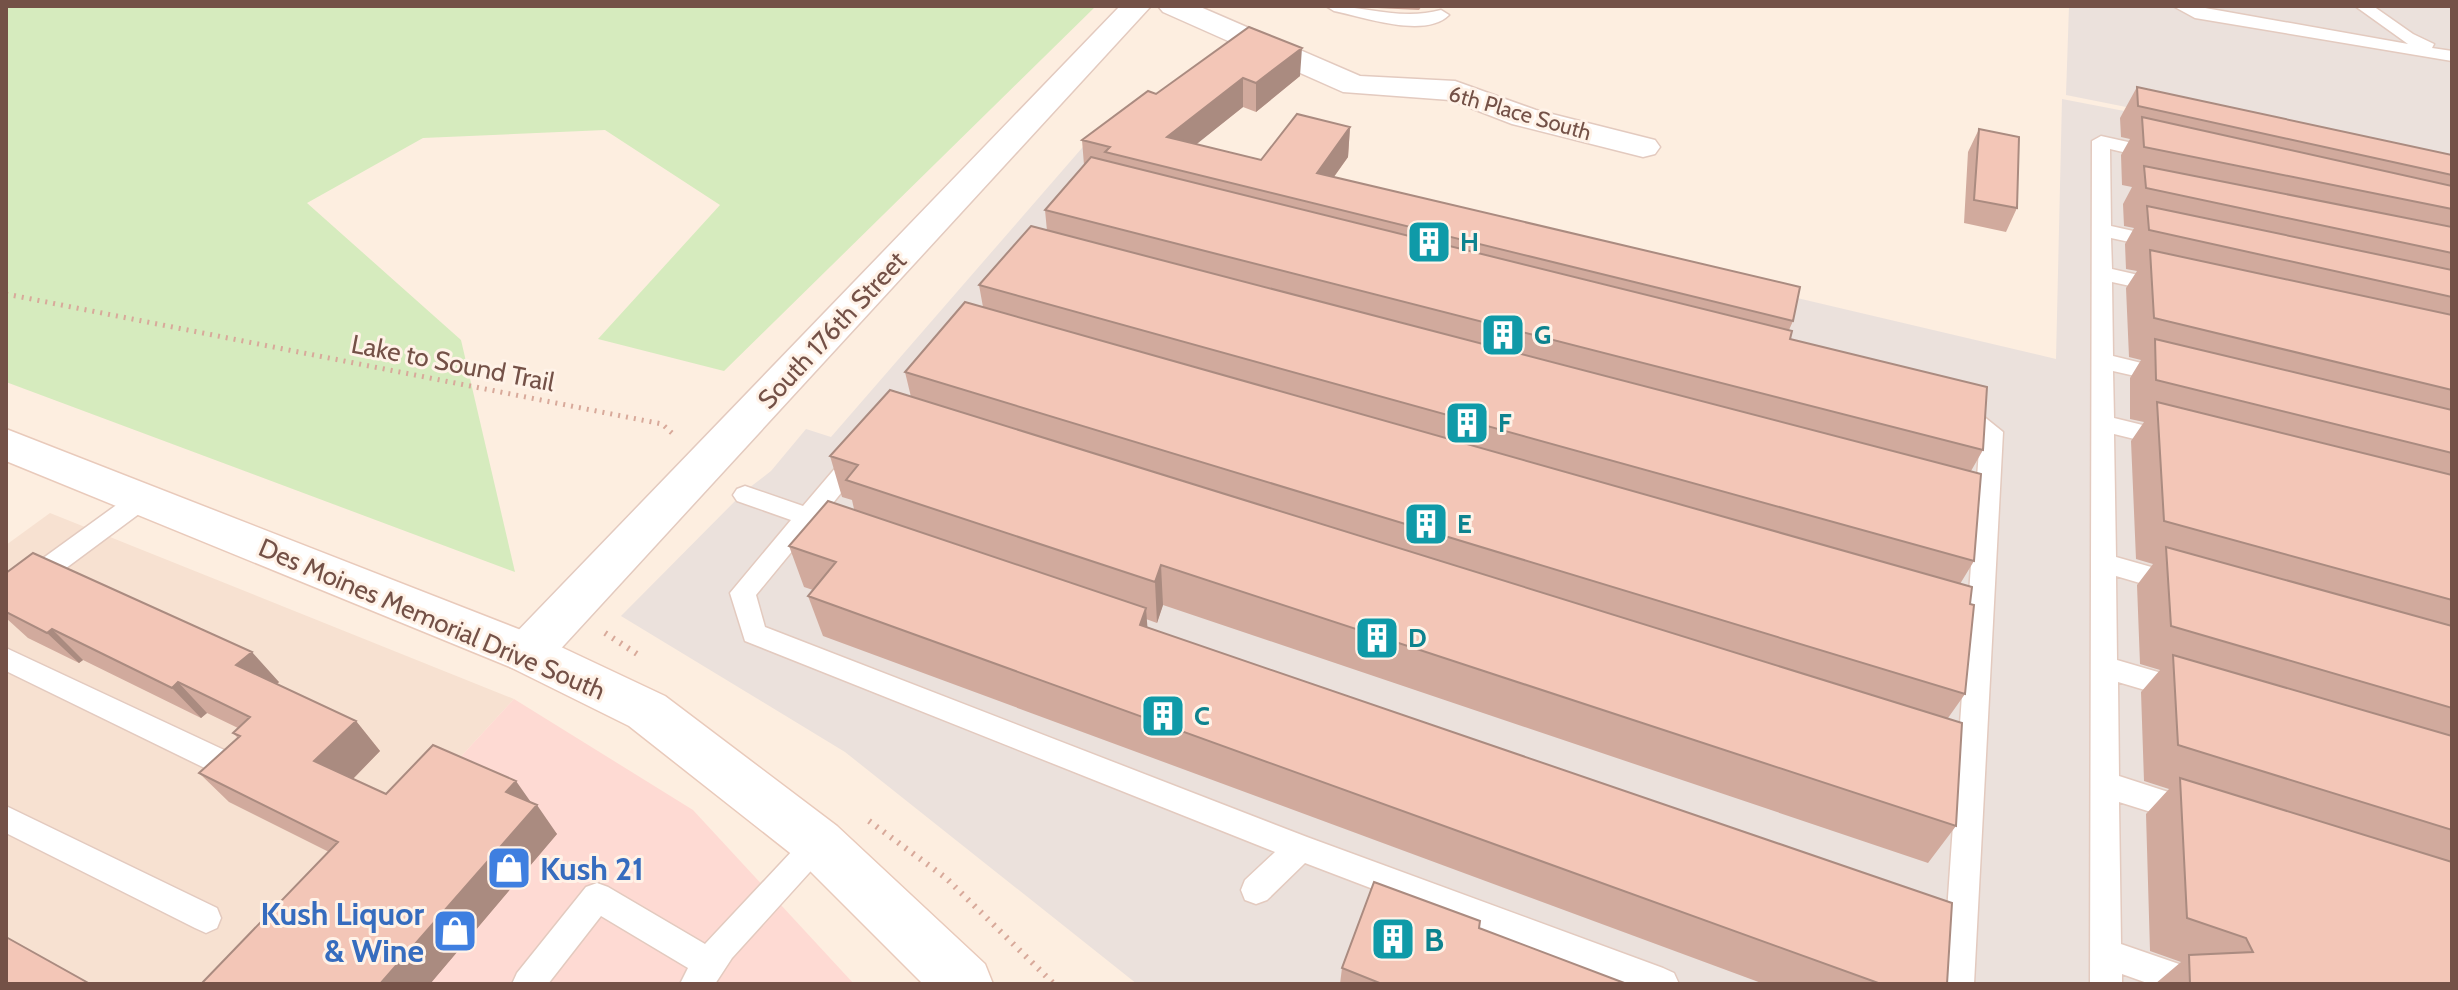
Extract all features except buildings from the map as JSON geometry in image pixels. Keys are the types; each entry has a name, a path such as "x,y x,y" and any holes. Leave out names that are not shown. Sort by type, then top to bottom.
{"street":[{"name":"South 176th Street","path":"527,653 1136,6"},
{"name":"6th Place South","path":"1173,6 1354,85 1455,91 1524,117 1643,147"},
{"name":"Des Moines Memorial Drive South","path":"6,444 527,653 647,711 818,843 964,984"}],"lane":[{"path":"1334,6 1419,22 1434,22 1441,15"},
{"path":"2181,6 2195,13 2452,54"},
{"path":"2363,6 2407,38 2452,54"},
{"path":"2178,158 2101,141 2109,192 2102,230 2106,969 2194,984"},
{"path":"2102,230 2178,246"},
{"path":"2102,273 2178,290"},
{"path":"2102,361 2193,383"},
{"path":"1942,403 1957,407 1992,432 1979,508 1980,624 1958,984"},
{"path":"2103,423 2194,446"},
{"path":"873,439 743,593 754,634 1300,848 1663,984"},
{"path":"745,495 852,532"},
{"path":"6,599 142,499"},
{"path":"2103,563 2194,589"},
{"path":"1950,616 1980,624"},
{"path":"6,659 227,765"},
{"path":"2104,667 2210,698"},
{"path":"1941,748 1972,758"},
{"path":"2104,784 2210,818"},
{"path":"6,819 206,918"},
{"path":"528,984 597,897 703,974 721,947 818,843"},
{"path":"1256,890 1300,848"},
{"path":"1932,903 1962,913"}],"path":[{"name":"Lake to Sound Trail","path":"6,294 662,424 672,433 668,448"}],"shaded area":[{"path":"2069,6 2452,6 2452,172 2066,95"},
{"path":"2062,99 2452,174 2452,984 1137,984 845,752 621,616 745,491 771,471 806,429 831,437 1095,133 2056,359"},
{"path":"50,513 514,699 251,984 6,984 6,545"},
{"path":"514,699 693,810 854,984 251,984"}],"green space":[{"path":"6,6 1096,6 724,371 598,339 720,205 605,130 423,138 307,203 461,340 515,572 6,382"}],"place":[{"name":"H","path":"1429,242"},
{"name":"G","path":"1503,335"},
{"name":"F","path":"1467,423"},
{"name":"E","path":"1426,524"},
{"name":"D","path":"1377,638"},
{"name":"C","path":"1163,716"},
{"name":"Kush 21","path":"509,868"},
{"name":"Kush Liquor & Wine","path":"455,931"},
{"name":"B","path":"1393,939"}]}
